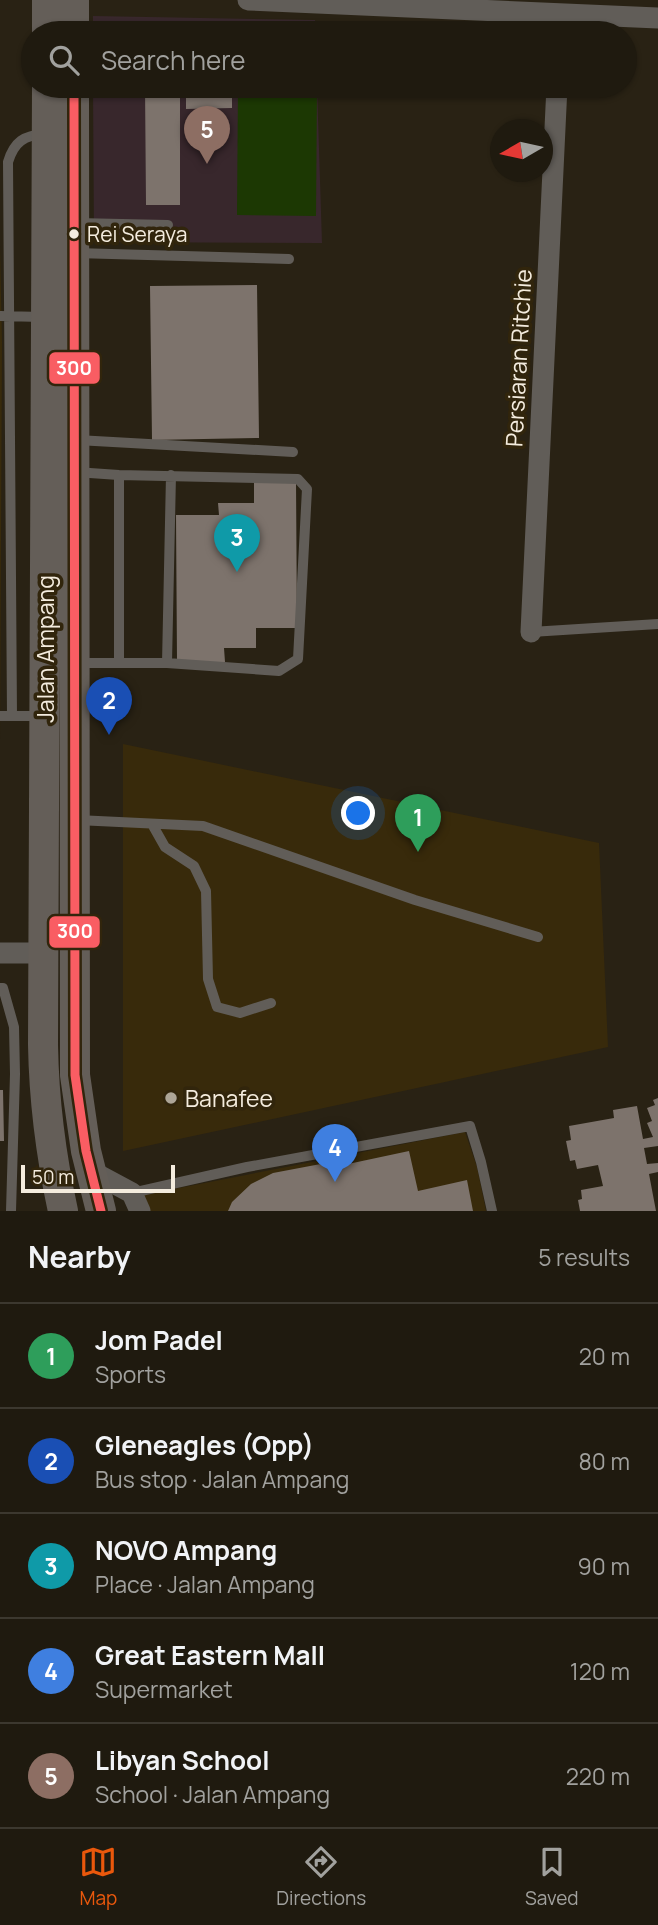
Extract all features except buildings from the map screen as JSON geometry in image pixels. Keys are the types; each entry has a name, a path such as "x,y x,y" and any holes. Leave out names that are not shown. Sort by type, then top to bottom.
{"main road":[{"path":"47,0 47,21"},
{"path":"74,0 74,21"},
{"name":"Jalan Ampang","path":"47,98 44,1097 52,1158 63,1211"},
{"name":"Jalan Ampang","path":"74,98 75,1075 86,1152 102,1211"}],"street":[{"path":"248,0 521,21"},
{"path":"609,21 658,18"},
{"name":"Persiaran Ritchie","path":"531,632 556,98"},
{"path":"0,953 43,953"},
{"path":"91,1171 136,1202"}],"lane":[{"path":"12,716 4,162 12,147 21,140 29,135 47,134"},
{"path":"74,223 168,225"},
{"path":"74,253 289,259"},
{"path":"5,316 46,317"},
{"path":"74,440 293,452"},
{"path":"74,471 119,475 299,479 307,489 298,659 279,671 167,663 74,663"},
{"path":"119,475 119,663"},
{"path":"167,663 171,475"},
{"path":"531,632 658,624"},
{"path":"0,716 44,716"},
{"path":"74,820 203,826 415,900 538,937"},
{"path":"152,824 164,848 194,866 206,891 208,979 217,1007 240,1013 271,1003"},
{"path":"0,988 3,988 13,1027 15,1074 11,1211"},
{"path":"136,1202 247,1167 470,1126 492,1211"}],"shaded area":[{"path":"93,16 315,20 315,21 93,21"},
{"path":"93,98 317,98 322,243 94,242"},
{"path":"0,246 2,342 0,741"},
{"path":"123,744 599,843 608,1047 123,1151"},
{"path":"465,1132 477,1167 486,1211 150,1211 143,1195"}],"green space":[{"path":"238,98 317,98 316,216 237,215"}],"transit line":[{"name":"300","path":"74,98 75,1075 86,1151 101,1211"}],"place":[{"name":"Libyan School","path":"207,164"},
{"name":"Rei Seraya","path":"74,234"},
{"name":"NOVO Ampang","path":"237,572"},
{"name":"Gleneagles (Opp)","path":"109,735"},
{"name":"Jom Padel","path":"418,852"},
{"name":"Banafee","path":"171,1098"},
{"name":"Great Eastern Mall","path":"335,1182"}]}
